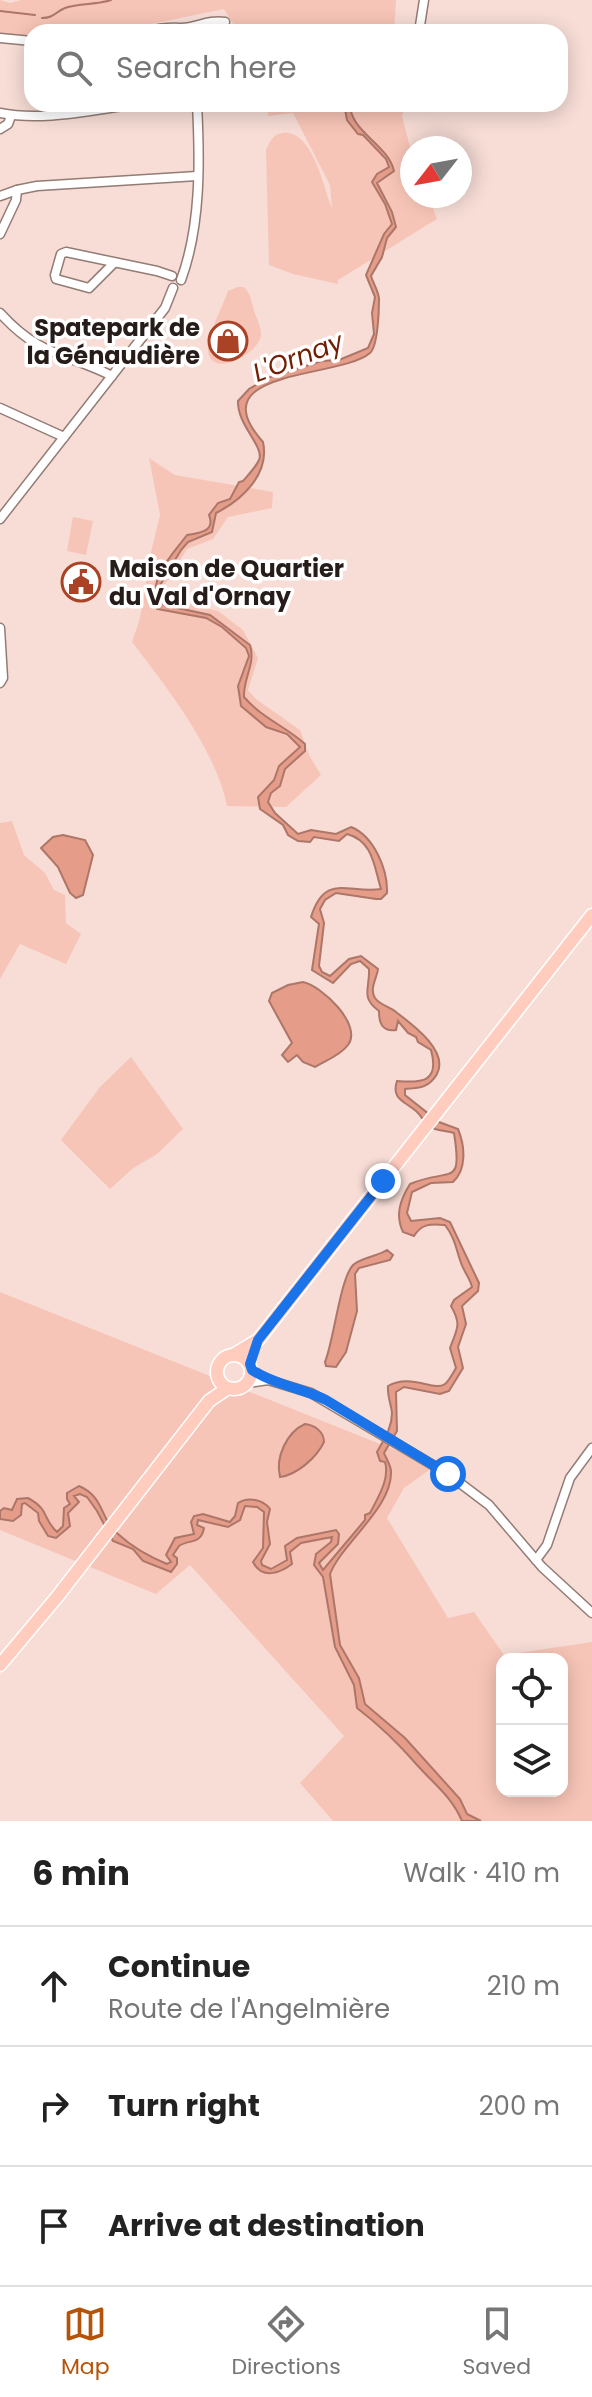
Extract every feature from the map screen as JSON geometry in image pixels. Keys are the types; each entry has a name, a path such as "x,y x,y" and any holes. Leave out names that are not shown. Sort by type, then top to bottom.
{"main road":[{"path":"0,1665 209,1401 221,1361 258,1340 592,915"},
{"path":"218,1378 228,1388 238,1389 250,1372 258,1340"},
{"path":"235,1354 243,1357 250,1372"},
{"path":"209,1401 228,1388"}],"street":[{"path":"420,24 424,0"},
{"path":"199,24 210,20 225,22"},
{"path":"0,38 24,40"},
{"path":"0,113 11,116 69,112"},
{"path":"0,519 165,308 174,281 188,258 193,231 197,112"},
{"path":"0,129 8,124 11,116"},
{"path":"0,196 37,186 197,176"},
{"path":"0,234 16,200 17,190"},
{"path":"113,264 89,288 56,279 55,275 61,254 66,252 157,271 174,281"},
{"path":"0,313 24,338 49,352 112,376"},
{"path":"0,408 64,437"},
{"path":"0,628 3,678 0,683"},
{"path":"250,1372 311,1393 448,1474 489,1505 536,1560 592,1613"},
{"path":"536,1560 547,1545 570,1478 592,1448"}],"shaded area":[{"path":"0,0 10,3 21,0 396,0 394,24 233,24 224,9 151,24 24,24 24,35 0,33"},
{"path":"268,112 403,112 407,136 400,136 400,208 433,208 437,219 338,280 338,284 269,265 266,150 274,136 293,134 302,140 316,162 332,208 330,185 293,113 268,116"},
{"path":"346,112 352,112 362,130 385,153 394,171 377,183 396,227 387,238 382,257 371,276 379,299 378,328 373,349 354,361 260,388 248,401 247,418 263,442 264,454 258,475 244,493 216,513 212,532 188,542 181,550 159,587 160,600 164,605 210,615 250,645 251,658 244,697 258,711 305,744 305,751 285,769 280,786 271,793 268,802 275,813 298,834 311,830 336,834 351,827 373,846 385,874 387,893 376,899 336,893 325,900 320,909 324,923 319,966 322,972 330,976 349,959 361,956 378,969 373,987 375,998 420,1031 438,1056 439,1065 434,1079 423,1086 405,1089 405,1095 439,1122 458,1129 460,1136 463,1157 458,1177 453,1182 431,1183 412,1192 407,1213 411,1221 440,1218 450,1222 479,1283 478,1291 462,1306 466,1324 458,1347 463,1368 449,1391 440,1394 404,1387 396,1392 397,1431 384,1453 391,1469 384,1498 330,1574 340,1645 359,1678 365,1704 405,1738 460,1799 467,1814 481,1821 462,1821 442,1791 357,1708 354,1685 335,1647 323,1577 314,1565 316,1554 331,1542 332,1537 301,1543 290,1552 292,1564 277,1572 266,1573 253,1562 263,1548 264,1512 257,1507 245,1506 240,1520 228,1527 198,1520 197,1525 204,1528 200,1537 179,1546 173,1555 177,1558 177,1564 171,1572 143,1561 133,1549 113,1541 97,1511 87,1497 80,1494 74,1496 79,1502 68,1513 70,1526 56,1538 48,1536 38,1513 25,1503 22,1504 21,1515 13,1521 0,1519 0,1511 4,1508 12,1510 17,1499 28,1498 40,1506 57,1532 63,1526 64,1508 70,1504 67,1493 79,1486 98,1502 118,1534 141,1551 167,1564 171,1562 166,1555 175,1538 194,1534 191,1522 194,1516 203,1514 230,1522 238,1503 256,1500 270,1509 267,1522 270,1544 262,1565 271,1569 287,1560 285,1546 297,1538 336,1530 339,1534 338,1544 319,1563 323,1570 365,1520 382,1488 386,1468 377,1452 392,1418 388,1386 405,1381 440,1386 446,1383 456,1368 450,1348 457,1323 451,1306 454,1300 472,1287 471,1284 445,1225 427,1225 414,1236 403,1232 399,1220 401,1202 410,1184 450,1173 457,1162 454,1133 428,1125 396,1092 397,1081 421,1081 431,1075 431,1050 418,1042 398,1021 396,1030 387,1030 382,1026 379,1011 368,997 369,969 360,961 351,964 333,983 312,970 319,924 311,917 317,903 323,894 339,888 381,889 371,856 362,842 347,834 339,841 314,837 310,842 298,841 288,835 283,825 260,809 258,797 274,780 279,766 300,747 287,734 266,727 241,706 238,686 249,656 246,648 206,618 157,609 155,598 158,578 173,553 187,535 208,528 211,521 209,515 218,503 230,499 239,482 259,460 258,449 242,419 238,401 249,389 270,377 322,361 339,360 368,348 374,334 372,313 375,297 366,275 384,234 392,224 372,182 377,174 389,167 386,159 347,120"},
{"path":"244,287 249,295 261,334 259,341 245,355 226,363 217,363 211,359 208,350 210,337 228,291"},
{"path":"149,458 175,475 273,492 272,508 228,517 213,539 187,549 162,589 168,599 218,611 243,630 258,658 248,690 300,730 309,755 321,775 286,807 227,806 201,741 174,698 132,642 140,618 160,515"},
{"path":"73,517 93,521 86,555 67,551"},
{"path":"12,821 24,855 45,873 54,890 65,895 66,923 81,934 66,964 20,944 0,979 0,823"},
{"path":"63,835 85,840 93,855 83,895 76,898 70,893 58,867 41,848 53,837"},
{"path":"303,982 330,998 350,1027 351,1037 345,1049 315,1067 303,1062 297,1055 288,1062 282,1055 292,1043 269,1001 272,993"},
{"path":"131,1057 183,1129 157,1154 132,1169 110,1189 61,1140 100,1087"},
{"path":"387,1250 393,1255 390,1260 359,1268 355,1274 357,1311 346,1352 336,1367 326,1366 348,1272 356,1263"},
{"path":"0,1292 435,1466 404,1488 387,1518 448,1618 474,1612 503,1653 496,1653 496,1797 568,1797 568,1653 518,1653 592,1642 592,1821 333,1821 300,1783 344,1736 190,1565 156,1594 0,1530"},
{"path":"305,1424 318,1430 324,1442 306,1464 280,1477 279,1461 284,1446 293,1433"}],"waterway":[{"path":"42,18 71,6 111,0"},
{"path":"0,11 35,15"}],"place":[{"name":"Spatepark de la Génaudière","path":"228,341"},
{"name":"Maison de Quartier du Val d'Ornay","path":"81,582"}],"route":[{"path":"383,1181 258,1340 250,1364 252,1370 268,1380 326,1400 448,1474"}],"water label":[{"name":"L'Ornay","path":"298,357"}]}
